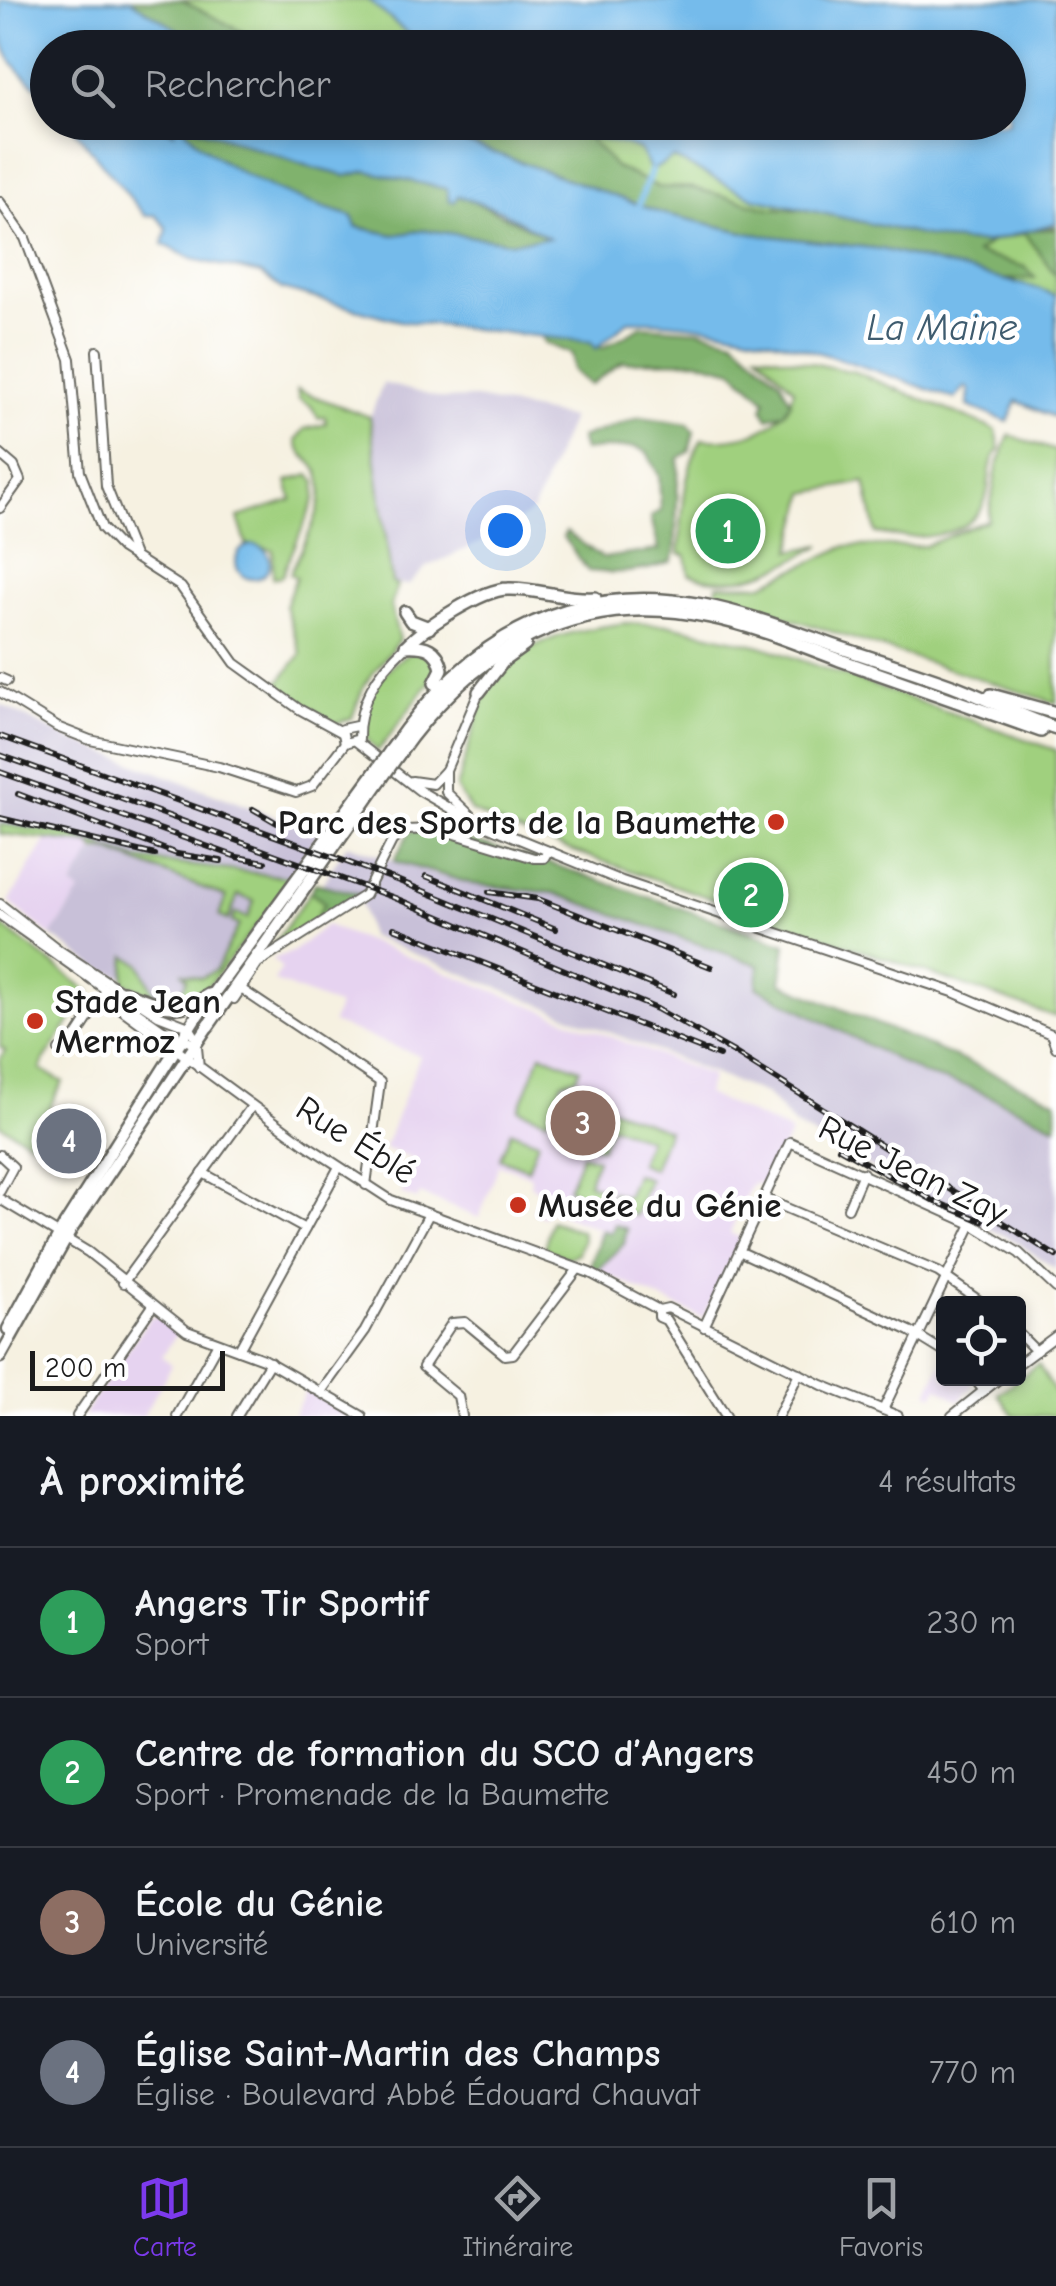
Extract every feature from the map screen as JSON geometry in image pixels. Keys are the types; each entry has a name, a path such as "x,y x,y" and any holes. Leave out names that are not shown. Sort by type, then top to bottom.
{"highway":[{"path":"406,646 489,592 508,588 608,602 671,601 723,610 958,688 1056,713"},
{"path":"430,695 463,665 508,635 557,614 608,602"},
{"path":"394,752 460,680 489,658 544,630 612,611 672,610 708,616 1056,736"},
{"path":"405,612 411,621 429,628"},
{"path":"479,692 504,660 544,630"},
{"path":"208,1026 430,695 442,670 438,654 426,647 406,646"},
{"path":"958,688 1056,728"},
{"path":"408,741 422,737"},
{"path":"190,1023 377,776"},
{"path":"123,992 173,1010 189,1007 219,987"}],"main road":[{"path":"173,1068 177,1046 190,1023"},
{"path":"0,1343 63,1236 173,1068 186,1058 208,1026"},
{"path":"0,1357 63,1236"}],"street":[{"path":"0,202 25,238 70,359 85,492 102,528 124,550 188,594 236,662 299,709 341,732 345,743"},
{"path":"97,351 106,486 135,558"},
{"path":"0,454 14,466 20,480 0,508"},
{"path":"124,550 130,540"},
{"path":"357,742 356,726 375,681 406,646"},
{"path":"0,692 57,727 90,740 218,767 296,792 312,786 345,743 357,742 473,818 548,851 622,881 953,992 1053,1032 1056,1047"},
{"path":"434,790 479,692"},
{"path":"341,732 347,725 356,726"},
{"path":"446,770 446,789 473,818"},
{"path":"434,790 446,789"},
{"path":"434,790 446,789"},
{"path":"208,1026 258,963 365,896 392,840 404,830 439,829 534,858 544,858 548,851"},
{"path":"0,904 58,950 158,1016 190,1023 199,1067"},
{"name":"Rue Éblé","path":"0,915 177,1046 186,1058 366,1185 429,1214 641,1296 864,1404 898,1416"},
{"path":"241,989 380,1082 366,1185"},
{"path":"59,1050 65,1054 105,992"},
{"path":"177,1046 196,1044"},
{"path":"123,1283 252,1106"},
{"name":"Rue Jean Zay","path":"765,1199 790,1142 972,1224 1019,1253 1056,1288"},
{"path":"0,1156 13,1167 0,1191"},
{"path":"239,1350 338,1167"},
{"path":"203,1173 305,1229"},
{"path":"848,1208 863,1173"},
{"path":"0,1199 63,1236 187,1331 270,1362 322,1389 362,1416"},
{"path":"704,1326 765,1199 946,1276 973,1296"},
{"path":"322,1389 365,1331 429,1214"},
{"path":"882,1410 972,1224"},
{"path":"741,1252 936,1347"},
{"path":"462,1416 458,1396 423,1367 452,1323 464,1322 505,1354 513,1354 578,1269"},
{"path":"78,1416 152,1307"},
{"path":"664,1310 659,1318 666,1320 726,1416"},
{"path":"1026,1358 1056,1336"},
{"path":"1026,1341 1036,1351"},
{"path":"177,1416 218,1343"},
{"path":"237,1416 270,1362"},
{"path":"778,1416 798,1373"},
{"path":"980,1386 984,1391"},
{"path":"952,1416 990,1386"},
{"path":"858,1416 864,1404"}],"shaded area":[{"path":"383,383 444,399 472,398 571,418 533,511 497,535 426,567 409,585 392,584 370,417"},
{"path":"0,704 69,739 319,833 290,877 136,859 275,889 207,988 170,1005 124,982 123,977 96,967 51,936 80,893 72,886 92,853 105,850 69,834 0,824"},
{"path":"48,837 91,845 95,850 72,886 80,893 51,936 9,902"},
{"path":"347,844 438,876 554,893 760,965 757,988 925,1075 969,1087 1056,1126 1056,1269 1008,1237 955,1214 794,1125 767,1095 369,936 359,894 322,884"},
{"path":"326,925 712,1076 706,1094 791,1132 766,1183 751,1184 730,1233 741,1238 703,1318 590,1267 598,1238 594,1234 601,1230 547,1209 544,1217 532,1212 540,1191 530,1185 531,1176 499,1165 479,1218 420,1194 417,1200 401,1194 417,1161 384,1148 420,1056 332,1023 338,1006 274,981 282,968 272,959 292,952"},
{"path":"157,1316 178,1331 162,1357 172,1365 143,1416 83,1416 150,1317"},
{"path":"936,1375 936,1386 972,1386 959,1401 938,1387 934,1395 928,1392"},
{"path":"308,1386 316,1395 356,1416 293,1416"}],"green space":[{"path":"130,0 181,0 238,30 178,30"},
{"path":"181,0 368,0 404,30 238,30"},
{"path":"196,140 231,140 346,176 367,171 448,189 550,238 509,242 427,230 394,235 355,226 352,216 283,192 213,155"},
{"path":"459,140 591,140 615,167 658,187 693,188 769,208 825,211 944,240 993,241 976,253 1025,267 1035,278 1001,280 881,249 752,234 661,213"},
{"path":"591,140 615,140 640,150 651,171 673,158 754,198 809,210 769,208 693,188 658,187 615,167"},
{"path":"1056,226 1056,296 1001,280 1033,278 1025,267 975,253 993,241"},
{"path":"1023,230 1056,231 1056,276"},
{"path":"642,326 700,330 734,339 780,380 791,402 784,413 768,418 763,409 766,400 733,370 698,361 622,362 590,385 573,371 572,354 543,342 542,328 597,340 602,348"},
{"path":"757,352 855,372 996,430 1000,449 991,465 981,509 970,521 941,534 890,536 876,533 865,482 806,493 791,551 822,545 774,569 742,579 707,579 689,574 686,555 679,554 683,509 691,465 702,439 732,438 759,431 781,415 794,389"},
{"path":"297,390 370,417 392,583 397,585 391,606 399,640 364,685 352,718 335,724 276,686 301,654 285,606 296,577 290,574 321,498 319,474 296,441 304,429 326,424 325,417 318,418 311,406 299,399"},
{"path":"640,417 688,424 694,431 689,452 679,458 675,552 671,562 651,568 588,571 563,537 566,532 603,558 659,550 651,517 661,510 659,476 647,452 635,447 584,450 580,438"},
{"path":"1009,435 1056,451 1056,703 716,595 717,585 763,584 846,546 925,546 988,520 997,467"},
{"path":"310,475 316,482 315,499 282,576 273,578 273,550 246,544 238,517 292,500 287,481"},
{"name":"Parc des Sports de la Baumette","path":"625,623 671,625 761,646 1056,750 1056,1017 521,833 471,811 456,788 493,680 507,664 542,642"},
{"path":"416,651 430,653 437,662 435,675 378,751 363,725 370,695 390,667"},
{"path":"0,824 69,834 136,859 295,878 207,988 186,1000 166,1000 124,982 126,956 140,964 155,995 165,998 182,991 187,979 183,973 201,978 216,970 239,925 232,922 235,913 248,918 254,901 238,895 228,920 219,916 226,897 106,850 95,850 91,844 0,834"},
{"path":"411,830 445,834 546,862 786,944 781,983 1056,1100 1056,1126 969,1087 925,1075 757,987 759,965 554,893 473,884 394,861"},
{"path":"315,883 359,894 321,920 317,915 325,903 310,892"},
{"path":"310,892 325,903 321,920 268,953"},
{"name":"Stade Jean Mermoz","path":"0,924 90,992 43,1062 41,1070 63,1082 31,1142 0,1125 0,1060 5,1050 0,1047"},
{"path":"541,1054 580,1069 577,1077 562,1082 547,1120 519,1109"},
{"path":"601,1104 668,1130 653,1169 639,1163 648,1139 611,1125 601,1148 586,1143"},
{"path":"511,1131 538,1141 528,1169 500,1158"},
{"path":"582,1154 597,1159 588,1183 601,1188 597,1201 568,1189"},
{"path":"635,1174 649,1179 635,1216 608,1205 612,1192 626,1197"},
{"path":"551,1221 581,1231 583,1239 578,1253 568,1258 544,1249"},
{"path":"615,1224 627,1229 624,1244 598,1270 590,1267 602,1230 611,1233"},
{"path":"1038,1364 1056,1394 1056,1416 1014,1416 998,1394 1009,1386 1026,1386 1026,1373"}],"water":[{"path":"0,0 130,0 178,30 30,30 30,81 8,56"},
{"path":"368,0 1056,0 1056,223 985,243 944,240 754,198 673,158 651,171 640,150 608,140 1026,140 1026,30 404,30"},
{"name":"La Maine","path":"83,140 196,140 213,155 258,181 352,216 356,227 394,235 427,230 509,242 549,238 499,210 458,196 454,202 449,200 447,189 367,171 346,176 232,140 459,140 661,213 752,234 881,249 1056,296 1056,418 1017,401 1008,422 968,406 969,389 965,387 955,399 795,346 712,328 628,321 596,349 591,342 400,321 282,289 261,274 192,259 163,244 167,228 155,215 145,216"},
{"path":"253,545 265,550 270,562 265,574 253,579 241,574 236,562 241,550"}],"waterway":[{"path":"636,212 651,171"}],"railway":[{"path":"0,736 399,881 674,994"},
{"path":"0,755 395,898 657,1009 732,1051 1056,1256"},
{"path":"0,772 237,857 265,862"},
{"path":"18,794 177,854 221,861"},
{"path":"253,809 277,823"},
{"path":"0,818 155,855"},
{"path":"426,876 556,929"},
{"path":"489,892 538,899 711,967"},
{"path":"394,928 719,1056"},
{"path":"839,1148 934,1201 982,1221"}],"place":[{"name":"Angers Tir Sportif","path":"728,531"},
{"name":"Parc des Sports de la Baumette","path":"776,822"},
{"name":"Centre de formation du SCO d’Angers","path":"751,895"},
{"name":"Stade Jean Mermoz","path":"35,1021"},
{"name":"École du Génie","path":"583,1123"},
{"name":"Église Saint-Martin des Champs","path":"69,1141"},
{"name":"Musée du Génie","path":"518,1205"}]}
